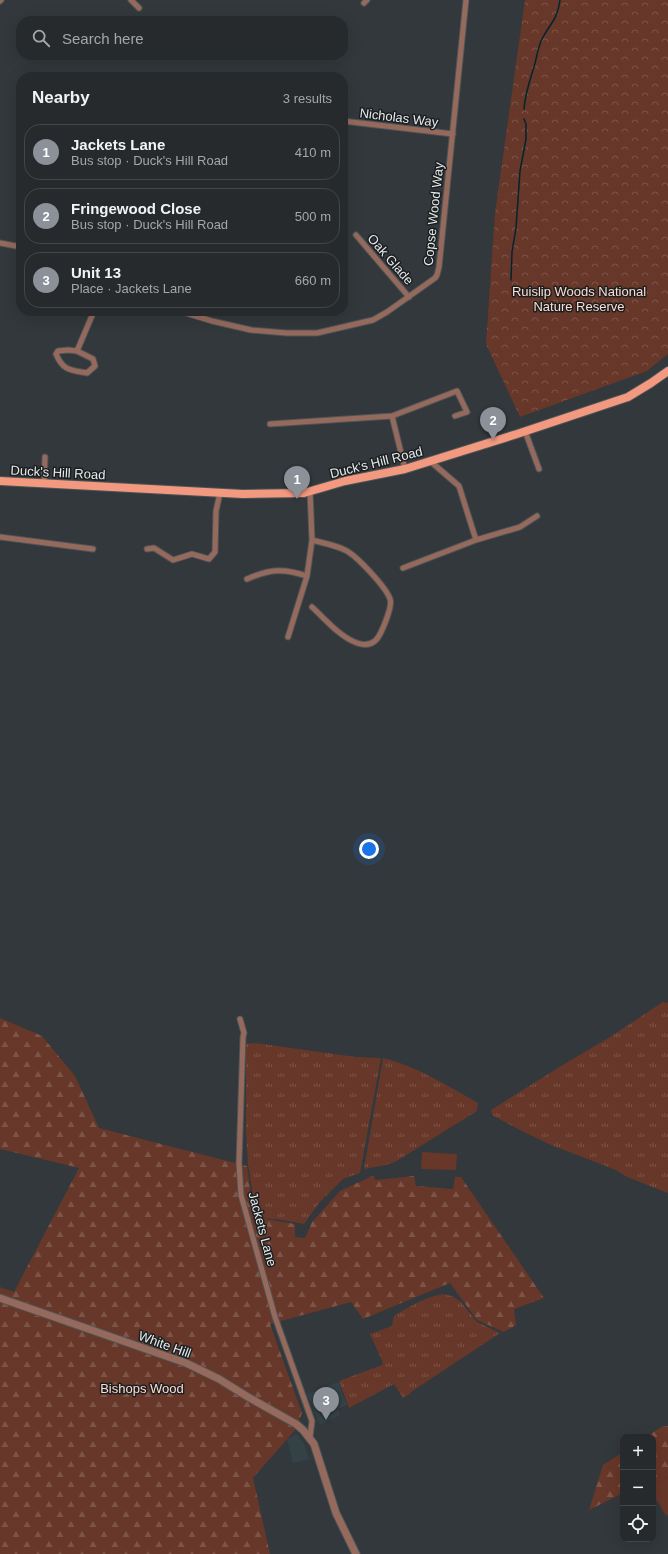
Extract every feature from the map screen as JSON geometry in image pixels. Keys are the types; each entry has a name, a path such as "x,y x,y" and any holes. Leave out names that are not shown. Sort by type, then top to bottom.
{"main road":[{"name":"Duck's Hill Road","path":"0,481 220,493 304,493 345,481 406,469 628,397 668,371"}],"street":[{"path":"131,0 139,8"},
{"name":"Copse Wood Way","path":"196,316 251,330 288,333 317,333 373,320 409,297 438,275 466,0"},
{"name":"Nicholas Way","path":"348,122 453,134"},
{"name":"Oak Glade","path":"356,235 409,297"},
{"path":"0,243 16,245"},
{"path":"77,351 92,316"},
{"path":"58,351 77,351 93,359 95,366 87,372 71,371 59,362 56,354 58,351"},
{"path":"270,424 392,416 457,391 467,412 455,416"},
{"path":"392,416 406,469"},
{"path":"525,431 538,469"},
{"path":"44,484 45,457"},
{"path":"430,461 459,486 476,540"},
{"path":"288,637 307,576 312,540 310,491"},
{"path":"147,549 154,548 173,560 192,554 209,559 215,552 216,510 220,493"},
{"path":"403,568 476,540 520,527 537,516"},
{"path":"0,537 93,549"},
{"path":"312,540 345,550 359,560 384,588 390,598 391,603 379,636 375,641 369,644 356,642 340,633 312,607"},
{"path":"247,579 263,572 290,570 307,576"},
{"name":"Jackets Lane","path":"240,1019 244,1033 239,1163 241,1195 275,1317 312,1421 310,1437"},
{"name":"White Hill","path":"0,1298 186,1363 219,1379 296,1424 310,1437"},
{"path":"310,1437 314,1444 336,1513 356,1554"}],"shaded area":[{"path":"338,1382 347,1405 338,1409 340,1415 320,1425 307,1394"},
{"path":"297,1434 304,1444 309,1459 293,1463 287,1439"}],"green space":[{"name":"Ruislip Woods National Nature Reserve","path":"525,0 668,0 668,354 647,371 520,417 486,344 495,213"},
{"path":"663,1002 668,1003 668,1193 627,1177 616,1170 551,1145 492,1115 491,1110 610,1037"},
{"name":"Bishops Wood","path":"0,1018 42,1036 75,1076 99,1128 247,1166 253,1211 260,1218 295,1224 295,1237 305,1238 312,1222 340,1191 374,1175 375,1180 414,1176 416,1186 453,1189 455,1177 461,1177 544,1298 514,1309 516,1325 504,1332 477,1320 450,1283 363,1319 351,1302 270,1324 302,1413 296,1429 253,1478 270,1554 0,1554 0,1287 14,1292 79,1168 0,1149"},
{"path":"255,1043 356,1057 381,1058 360,1173 343,1179 319,1203 304,1224 262,1218 257,1214 255,1209 248,1164 246,1131 246,1044"},
{"path":"383,1058 408,1066 444,1083 478,1103 477,1111 395,1162 364,1169"},
{"path":"422,1152 457,1154 456,1170 421,1169"},
{"path":"443,1294 452,1296 461,1302 477,1322 500,1333 403,1398 394,1384 349,1408 339,1381 382,1365 383,1363 370,1334 392,1326 394,1316 412,1305 430,1297"},
{"path":"668,1426 668,1477 656,1483 656,1434 650,1434 661,1427"},
{"path":"620,1454 620,1494 589,1510 603,1465"},
{"path":"668,1477 668,1515 666,1516 656,1499 656,1483"}],"waterway":[{"path":"524,109 527,89 539,45 556,16 560,0"},
{"path":"511,280 512,252 516,228 520,171 526,139 526,124 524,119"}],"place":[{"name":"Fringewood Close","path":"493,440"},
{"name":"Jackets Lane","path":"297,499"},
{"name":"Unit 13","path":"326,1420"}]}
